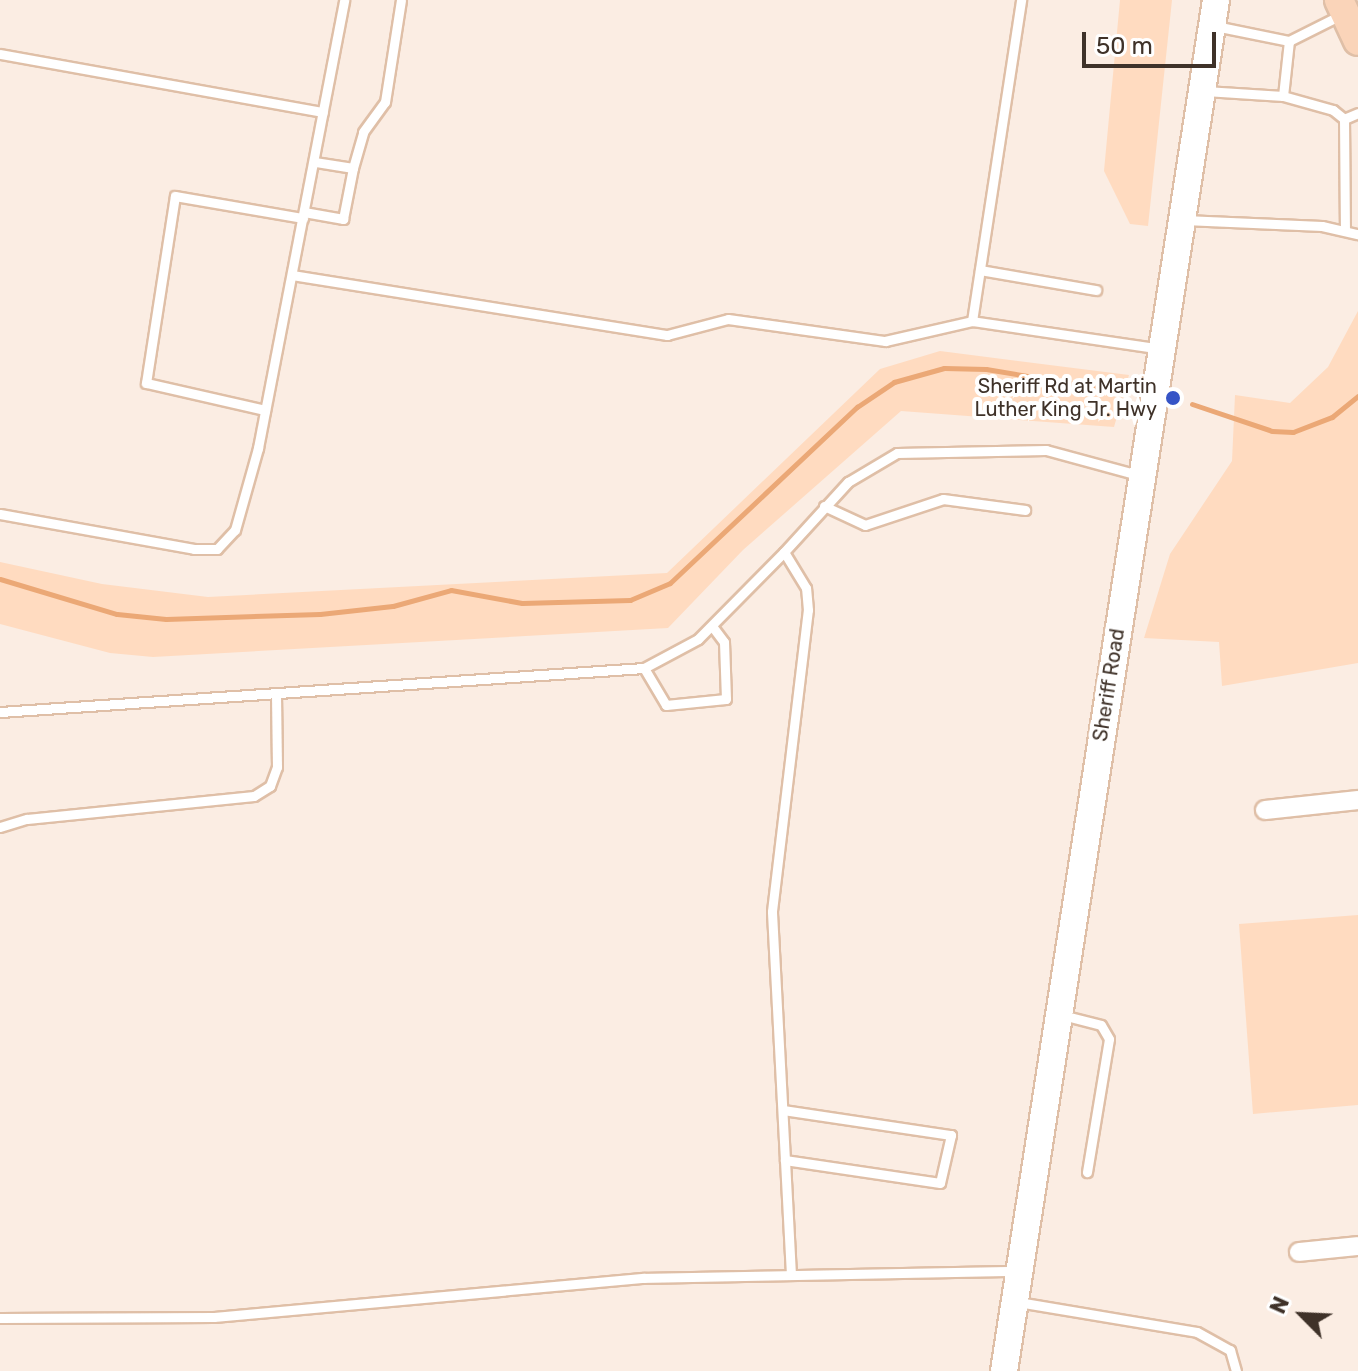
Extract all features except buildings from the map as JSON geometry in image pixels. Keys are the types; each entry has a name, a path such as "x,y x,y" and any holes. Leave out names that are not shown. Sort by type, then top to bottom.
{"main road":[{"path":"1342,6 1358,41"},
{"name":"Sheriff Road","path":"1004,1371 1214,12"}],"street":[{"path":"1265,810 1358,800"},
{"path":"1299,1252 1358,1246"}],"lane":[{"path":"0,514 217,549 235,530 265,410 344,0"},
{"path":"265,410 146,383 175,196 343,219 363,132 385,102 401,0"},
{"path":"972,321 1021,0"},
{"path":"1289,41 1342,6"},
{"path":"1214,12 1289,41"},
{"path":"1283,96 1289,41"},
{"path":"0,54 323,112"},
{"path":"1201,90 1283,96 1333,110 1344,119"},
{"path":"1344,119 1358,113"},
{"path":"1344,119 1345,231"},
{"path":"314,162 353,168"},
{"path":"1181,220 1358,234"},
{"path":"980,270 1096,290"},
{"path":"292,275 667,335 728,319 885,341 972,321 1161,349"},
{"path":"0,712 276,696 644,668 681,651 712,626 824,506 868,468 909,452 1046,450 1142,475"},
{"path":"824,506 865,525 943,499 1025,510"},
{"path":"784,552 806,588 808,610 772,911 791,1275"},
{"path":"644,668 666,705 726,699 724,642 712,626"},
{"path":"0,827 27,819 254,796 270,786 277,767 276,696"},
{"path":"1059,1014 1101,1025 1109,1039 1087,1172"},
{"path":"783,1110 951,1135 940,1183 785,1160"},
{"path":"0,1318 214,1317 644,1278 1019,1271"},
{"path":"1015,1301 1197,1332 1230,1350 1236,1371"}],"shaded area":[{"path":"1120,0 1172,0 1148,226 1130,224 1104,171"},
{"path":"1358,311 1358,663 1222,686 1219,642 1144,638 1170,554 1232,461 1235,395 1290,403 1328,367"},
{"path":"940,351 1129,375 1114,427 901,411 743,550 668,628 153,657 110,653 0,624 0,562 102,584 208,597 667,573 880,369"},
{"path":"1358,915 1358,1105 1253,1114 1239,924"}],"waterway":[{"path":"0,579 117,614 166,619 320,614 393,606 451,590 522,603 630,600 670,583 857,407 894,382 944,368 986,369 1111,390"},
{"path":"1192,404 1272,431 1293,432 1332,417 1358,396"}],"place":[{"name":"Sheriff Rd at Martin Luther King Jr. Hwy","path":"1173,398"}]}
